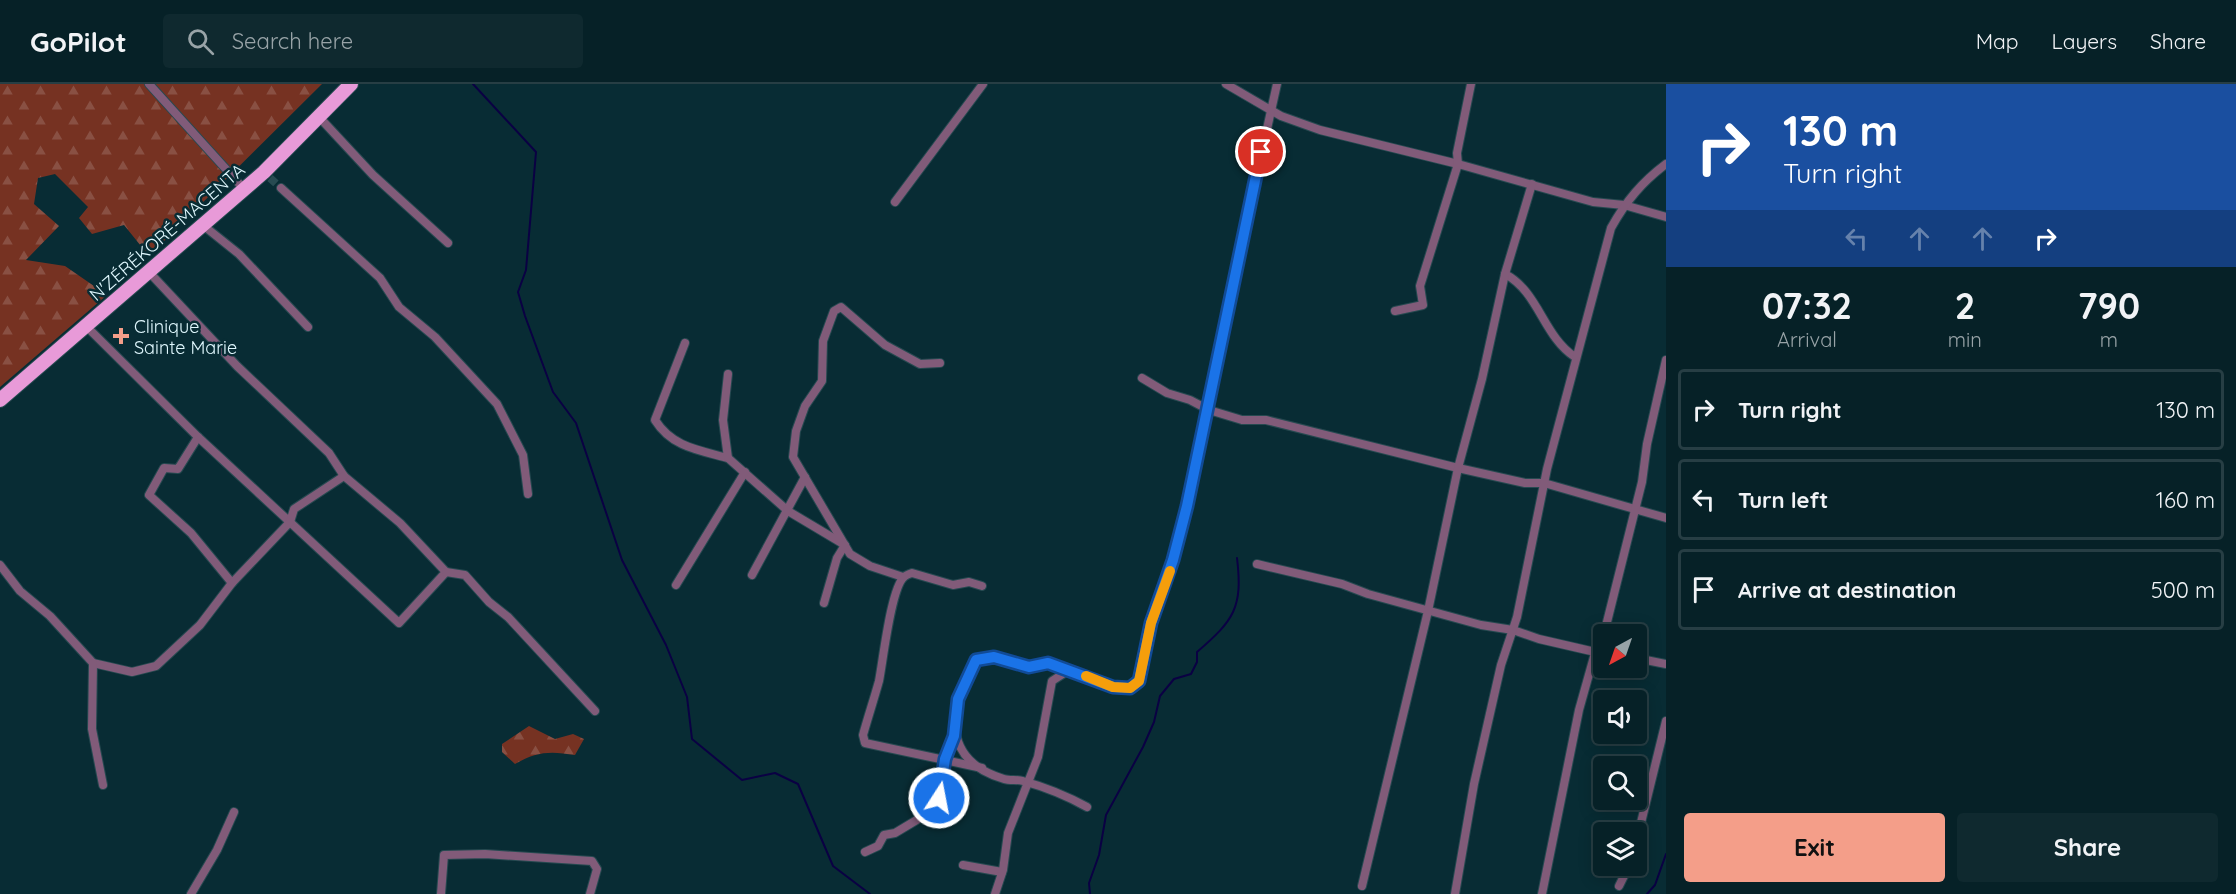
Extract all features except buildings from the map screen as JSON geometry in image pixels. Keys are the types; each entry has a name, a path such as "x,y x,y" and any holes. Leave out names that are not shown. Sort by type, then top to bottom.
{"highway":[{"name":"N'ZÉRÉKORÉ-MACENTA","path":"0,400 148,271 204,226 244,189 267,175 351,84"}],"street":[{"path":"149,84 244,189"},
{"path":"895,202 982,84"},
{"path":"1226,84 1270,109 1320,130 1458,164 1593,202 1624,205 1666,217"},
{"path":"865,852 878,846 884,836 895,833 935,809 945,759 954,736 958,699 976,660 994,657 1029,667 1048,663 1113,687 1130,688 1139,681 1151,623 1179,538 1209,410 1224,322 1277,84"},
{"path":"1395,311 1423,305 1420,286 1458,164 1457,153 1472,84"},
{"path":"320,118 373,175 448,243"},
{"path":"1455,894 1474,784 1501,665 1513,630 1544,483 1564,410 1575,357 1611,228 1638,187 1666,164"},
{"path":"1362,886 1428,611 1458,468 1482,379 1505,274 1532,184"},
{"path":"281,188 380,278 399,307 435,337 497,404 523,455 528,494"},
{"path":"204,226 238,254 308,327"},
{"path":"148,271 237,366 329,453 344,476 400,523 446,572 465,575 489,602 508,617 595,711"},
{"path":"1505,274 1519,281 1526,295 1537,303 1561,348 1575,357"},
{"path":"903,577 870,566 850,554 793,457 796,431 805,406 822,381 823,341 834,311 841,307 885,345 920,364 940,363"},
{"path":"86,326 198,437 399,623 446,572"},
{"path":"685,343 655,420 664,434 681,446 728,458 788,511 845,545"},
{"path":"1607,624 1635,510 1666,360"},
{"path":"728,374 723,420 728,458"},
{"path":"1142,378 1167,393 1242,420 1266,420 1458,468 1525,483 1544,483 1666,518"},
{"path":"198,437 178,469 164,468 149,495 191,533 232,583"},
{"path":"676,585 745,472"},
{"path":"0,565 21,591 50,616 93,663 132,672 156,666 200,624 232,583 290,522 294,509 344,476"},
{"path":"752,575 805,477"},
{"path":"824,603 837,558 845,545"},
{"path":"1257,564 1342,584 1368,594 1481,625 1513,630 1593,651"},
{"path":"982,586 969,582 953,585 912,573 903,577 898,588 887,642 881,655 879,678 863,735 865,743 895,747 929,759 945,759 982,768"},
{"path":"1647,660 1666,664"},
{"path":"93,663 90,684 92,729 104,785"},
{"path":"995,894 1002,872 1008,833 1038,758 1052,681 1069,670"},
{"path":"1542,894 1579,710 1593,670"},
{"path":"1641,822 1666,721"},
{"path":"954,736 963,754 982,768 1005,780 1028,783 1067,796 1087,807"},
{"path":"191,894 217,849 234,812"},
{"path":"441,894 444,855 485,854 592,861 597,869 590,894"},
{"path":"963,865 1002,872"},
{"path":"1619,886 1624,876"}],"green space":[{"path":"0,84 322,84 149,256 124,225 92,234 79,218 88,207 55,174 38,178 34,204 59,226 26,260 65,266 107,295 0,387"},
{"path":"529,726 555,739 573,734 584,739 575,755 544,753 515,764 502,752 502,744"}],"waterway":[{"path":"473,84 536,152 526,270 518,292 553,392 576,423 622,560 666,645 687,697 692,739 742,780 775,773 798,784 833,866 870,894"},
{"path":"1090,894 1089,883 1099,855 1106,815 1143,747 1154,722 1160,696 1174,679 1191,674 1197,662 1197,652 1220,631 1233,612 1238,589 1237,558"},
{"path":"1647,894 1655,885 1666,854"}],"tunnel":[{"path":"270,178 281,188"}],"slow traffic":[{"path":"1086,676 1113,687 1130,688 1139,681 1144,667 1151,623 1170,571"}],"place":[{"name":"Clinique Sainte Marie","path":"121,336"}],"route":[{"path":"939,798 945,759 954,736 958,699 976,660 994,657 1029,667 1048,663 1113,687 1130,688 1139,681 1144,667 1151,623 1173,560 1187,506 1209,410 1224,322 1261,152"}]}
